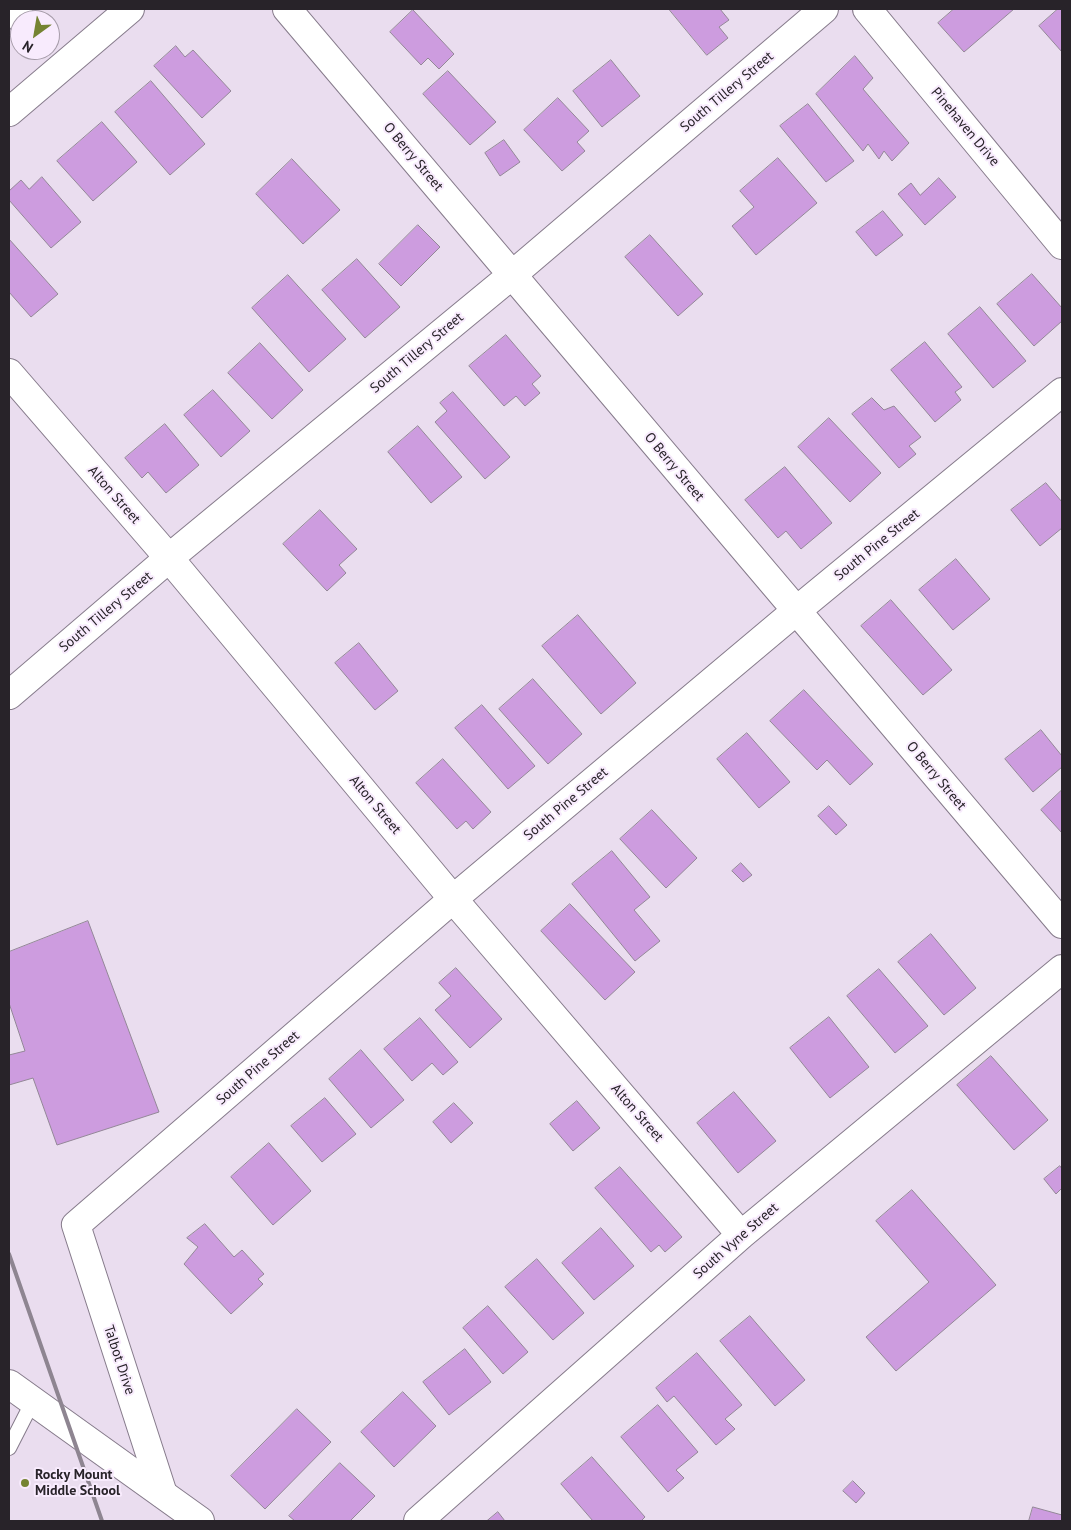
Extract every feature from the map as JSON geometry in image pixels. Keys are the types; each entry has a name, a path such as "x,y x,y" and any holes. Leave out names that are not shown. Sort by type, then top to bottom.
{"street":[{"path":"60,54 130,9"},
{"name":"O Berry Street","path":"286,9 1062,924"},
{"name":"South Tillery Street","path":"9,695 169,558 512,275 824,9"},
{"name":"Pinehaven Drive","path":"867,9 1062,245"},
{"path":"9,112 52,60"},
{"name":"Alton Street","path":"9,373 169,558 453,899 742,1235"},
{"name":"South Pine Street","path":"76,1225 453,899 796,611 1062,392"},
{"name":"South Vyne Street","path":"418,1521 742,1235 1062,969"},
{"name":"Talbot Drive","path":"76,1225 163,1494"},
{"path":"9,1384 200,1521"}],"lane":[{"path":"9,1448 33,1401"}],"building":[{"path":"669,9 720,9 729,20 719,27 728,38 707,55"},
{"path":"954,9 1014,9 964,52 938,23"},
{"path":"1058,9 1062,9 1062,52 1039,26"},
{"path":"413,10 454,54 439,69 428,58 421,65 390,32"},
{"path":"176,46 185,57 193,50 231,91 202,118 154,66"},
{"path":"855,56 873,78 863,89 909,143 892,161 884,151 879,159 868,144 863,151 816,94"},
{"path":"611,60 640,96 602,127 573,91"},
{"path":"448,71 496,122 470,145 423,94"},
{"path":"151,81 205,144 170,175 115,112"},
{"path":"558,98 589,131 577,142 585,151 562,171 524,130"},
{"path":"808,104 854,161 826,182 780,126"},
{"path":"102,122 137,162 93,201 57,161"},
{"path":"504,140 520,162 500,176 485,153"},
{"path":"778,158 817,203 756,255 732,226 754,207 740,191"},
{"path":"292,159 340,210 303,244 256,194"},
{"path":"42,177 81,222 51,248 9,200 9,191 21,180 29,189"},
{"path":"939,178 956,197 925,225 898,194 911,183 920,195"},
{"path":"883,211 903,235 876,256 856,232"},
{"path":"418,225 440,247 401,286 379,264"},
{"path":"650,235 703,294 678,316 625,257"},
{"path":"9,239 58,294 31,317 9,292"},
{"path":"357,259 400,307 365,338 322,290"},
{"path":"1032,274 1062,308 1062,321 1034,346 997,304"},
{"path":"288,275 346,339 309,372 252,308"},
{"path":"980,307 1026,361 993,388 948,334"},
{"path":"506,335 541,376 532,384 540,393 525,406 516,396 504,406 469,366"},
{"path":"925,342 962,387 955,392 961,400 935,422 891,370"},
{"path":"260,343 303,390 272,419 228,373"},
{"path":"213,390 250,431 221,457 184,415"},
{"path":"453,392 510,457 485,479 435,422 447,411 440,403"},
{"path":"872,398 884,410 894,406 921,437 909,446 916,454 899,468 852,414"},
{"path":"829,418 881,473 850,502 798,447"},
{"path":"165,424 199,465 166,493 148,472 142,478 125,458"},
{"path":"418,426 462,477 431,503 388,452"},
{"path":"785,467 832,523 801,549 786,531 778,538 745,500"},
{"path":"1046,483 1062,502 1062,528 1040,546 1011,510"},
{"path":"320,510 357,549 339,565 346,573 327,591 283,544"},
{"path":"956,559 990,599 953,630 919,590"},
{"path":"891,600 952,670 923,695 861,626"},
{"path":"578,615 636,683 601,714 542,646"},
{"path":"359,643 398,691 375,710 335,663"},
{"path":"533,679 582,734 548,764 499,709"},
{"path":"804,690 873,764 850,785 827,760 817,770 770,721"},
{"path":"482,705 535,766 508,789 455,728"},
{"path":"1041,730 1062,756 1062,767 1033,792 1005,759"},
{"path":"747,733 790,782 759,808 717,759"},
{"path":"443,759 491,812 473,829 466,821 457,829 416,783"},
{"path":"1062,790 1062,833 1041,810"},
{"path":"829,806 847,825 836,835 818,816"},
{"path":"652,810 697,858 666,888 620,839"},
{"path":"612,851 650,897 634,910 660,941 635,961 572,884"},
{"path":"741,863 752,875 743,882 732,871"},
{"path":"570,904 635,972 605,1000 541,931"},
{"path":"88,921 159,1112 57,1145 33,1078 9,1085 9,1055 25,1051 9,1003 9,952"},
{"path":"931,934 976,988 944,1015 898,962"},
{"path":"456,968 502,1019 470,1048 435,1010 451,996 439,983"},
{"path":"879,969 928,1026 895,1053 847,996"},
{"path":"829,1017 869,1067 830,1098 790,1048"},
{"path":"420,1018 458,1062 443,1075 432,1063 412,1081 384,1049"},
{"path":"361,1050 404,1100 371,1128 329,1079"},
{"path":"991,1056 1048,1120 1014,1150 957,1085"},
{"path":"734,1092 776,1141 738,1173 697,1123"},
{"path":"325,1098 356,1134 322,1162 291,1126"},
{"path":"577,1101 600,1128 573,1151 550,1124"},
{"path":"454,1103 473,1123 451,1143 433,1122"},
{"path":"269,1143 311,1191 273,1225 231,1177"},
{"path":"1060,1166 1062,1169 1062,1188 1056,1194 1044,1179"},
{"path":"620,1167 682,1237 665,1252 659,1245 651,1252 595,1188"},
{"path":"912,1190 996,1285 896,1371 866,1337 929,1282 876,1221"},
{"path":"205,1224 234,1257 242,1250 264,1274 258,1279 263,1284 231,1314 184,1264 198,1247 187,1238"},
{"path":"601,1228 634,1266 594,1300 562,1263"},
{"path":"537,1259 584,1313 553,1340 505,1287"},
{"path":"488,1306 528,1352 503,1374 463,1328"},
{"path":"750,1316 805,1380 775,1406 720,1341"},
{"path":"465,1349 491,1382 449,1415 423,1382"},
{"path":"697,1353 742,1405 725,1419 735,1429 716,1445 674,1396 667,1402 656,1388"},
{"path":"403,1392 436,1426 394,1467 361,1432"},
{"path":"658,1405 698,1452 676,1470 684,1478 668,1492 621,1437"},
{"path":"297,1409 331,1442 265,1509 231,1476"},
{"path":"592,1457 645,1517 641,1521 593,1521 561,1484"},
{"path":"340,1463 375,1496 350,1521 295,1521 289,1516"},
{"path":"853,1481 865,1493 856,1503 843,1491"},
{"path":"1033,1507 1062,1515 1062,1521 1029,1521"},
{"path":"498,1512 505,1521 487,1521"}],"railway":[{"path":"9,1254 102,1521"}],"place":[{"name":"Rocky Mount Middle School","path":"25,1483"}]}
